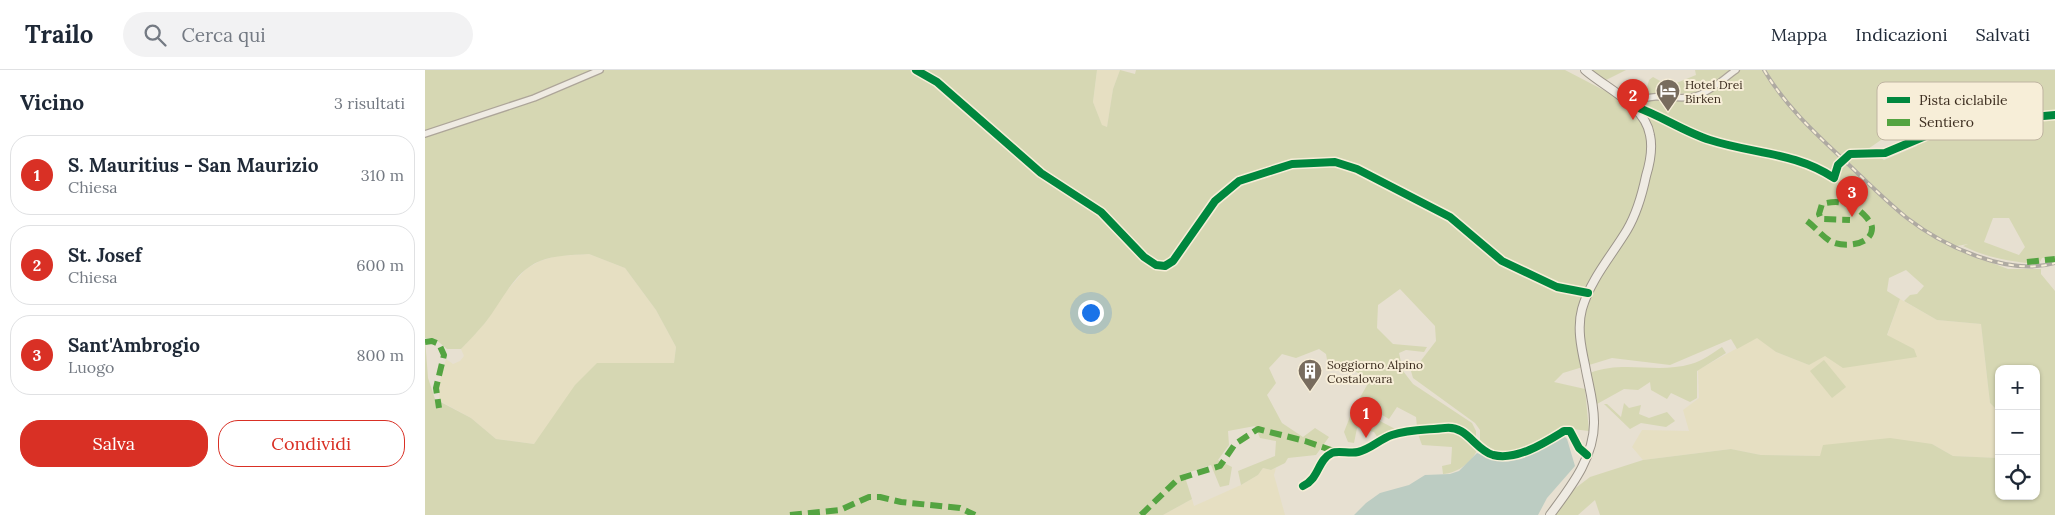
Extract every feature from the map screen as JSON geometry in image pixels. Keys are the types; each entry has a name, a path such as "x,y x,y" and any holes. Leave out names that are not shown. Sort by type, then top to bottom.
{"main road":[{"path":"1549,515 1573,483 1591,442 1594,419 1579,327 1581,310 1588,293 1628,228 1640,200 1649,168 1651,137 1646,122 1636,107 1600,83 1585,70"}],"street":[{"path":"425,134 534,98 600,70"},
{"path":"916,70 937,82 1041,173 1101,212 1144,257 1156,265 1165,266 1173,261 1215,201 1239,181 1292,164 1335,162 1357,169 1450,217 1501,261 1557,287 1588,293"},
{"path":"1736,70 1713,87 1692,97 1648,97 1640,100 1636,107 1709,140 1738,148 1771,152 1816,166 1835,178"},
{"path":"1303,486 1311,482 1327,456 1334,451 1357,452 1392,435 1417,430 1447,427 1457,429 1484,450 1498,456 1517,454 1564,431 1570,431 1579,448 1587,454"}],"shaded area":[{"path":"1097,70 1120,70 1113,89 1107,127 1102,126 1093,102"},
{"path":"589,254 625,268 656,310 676,347 674,363 597,364 534,444 496,439 471,418 440,401 438,387 446,359 453,364 460,361 464,356 461,349 485,323 503,295 526,269 540,261 557,256"},
{"path":"1900,299 1937,320 1981,324 1990,403 1995,408 1995,458 1953,456 1932,444 1821,456 1761,455 1731,449 1643,460 1632,447 1642,430 1689,431 1683,410 1699,398 1698,370 1757,337 1776,352 1809,365 1825,355 1914,349 1887,336"},
{"path":"1563,435 1567,439 1575,466 1547,498 1538,515 1354,515 1380,493 1409,485 1425,475 1450,474 1459,471 1477,453 1491,458 1508,460 1533,452"},
{"path":"1263,468 1271,470 1276,468 1274,475 1285,515 1163,515 1192,499 1194,506 1241,485 1258,475"}],"green space":[{"path":"425,70 597,70 533,97 425,133"},
{"path":"601,70 914,70 936,83 1040,174 1101,213 1155,267 1174,263 1208,214 1232,188 1253,177 1296,166 1324,164 1341,166 1434,213 1458,229 1483,250 1487,242 1459,220 1428,202 1344,163 1319,159 1292,162 1263,170 1227,188 1171,261 1165,264 1157,264 1145,256 1102,211 1042,172 937,80 920,70 1097,70 1093,102 1102,125 1107,127 1113,89 1120,70 1135,74 1136,70 1565,70 1636,107 1640,100 1692,97 1736,70 2055,70 2055,256 2042,258 2039,264 2009,261 1963,246 1968,244 1951,247 2008,269 2041,269 2041,274 2055,291 2055,515 1600,515 1595,500 1578,515 1552,515 1565,496 1590,477 1643,460 1731,449 1761,455 1820,456 1823,445 1890,438 1932,444 1953,456 1995,458 1995,500 2040,500 2040,365 1995,365 1995,408 1990,403 1981,324 1937,320 1904,301 1910,295 1917,294 1924,286 1906,270 1889,278 1887,291 1900,299 1887,335 1914,349 1917,357 1843,368 1825,356 1809,365 1776,352 1757,338 1737,349 1731,339 1670,365 1612,358 1563,373 1554,382 1585,389 1589,431 1563,428 1535,445 1509,453 1497,454 1480,445 1480,430 1475,423 1413,378 1411,371 1414,365 1416,367 1436,341 1435,326 1400,289 1378,305 1377,328 1393,344 1427,347 1424,352 1406,350 1399,353 1403,371 1413,384 1472,423 1476,431 1476,440 1455,427 1417,427 1416,417 1397,407 1389,419 1358,401 1370,380 1353,370 1338,370 1328,365 1326,354 1319,349 1296,358 1282,354 1269,368 1276,383 1267,395 1282,423 1303,437 1315,428 1329,437 1316,455 1288,458 1285,463 1271,470 1263,468 1258,475 1241,485 1238,471 1275,456 1276,441 1260,438 1255,426 1228,431 1229,445 1218,460 1232,467 1229,485 1220,487 1211,465 1184,474 1192,499 1163,515 425,515 425,135 535,98","holes":["1993,218 2009,218 2025,247 2019,255 1984,242","589,254 625,268 656,310 676,347 674,363 597,363 575,385 534,444 496,439 471,418 435,399 428,378 425,338 434,338 447,349 461,349 485,323 522,272 540,261 564,256"]},
{"path":"1585,70 1626,70 1600,83"},
{"path":"1695,70 1733,70 1697,93 1645,95 1649,80 1653,77 1669,86 1696,75"},
{"path":"1722,347 1726,353 1697,371 1697,398 1690,402 1671,393 1667,399 1651,390 1650,382 1638,390 1624,389 1597,404 1595,400 1590,373 1602,369 1627,367 1678,367 1699,361"},
{"path":"1824,360 1846,387 1832,398 1810,371"},
{"path":"1624,403 1629,408 1641,405 1639,414 1649,418 1667,412 1675,421 1666,427 1641,423 1630,429 1604,404 1607,404 1621,417"},
{"path":"1363,412 1399,431 1378,438 1374,432 1357,428 1354,443 1348,442 1344,432 1351,414"},
{"path":"1445,431 1457,432 1478,447 1473,457 1465,465 1454,472 1443,474 1442,466 1451,464 1452,447 1422,445 1418,434"}],"railway":[{"path":"1764,70 1782,96 1813,131 1892,205 1922,229 1958,248 1997,262 2018,266 2037,266 2055,263"}],"marked path":[{"path":"1807,221 1827,239 1835,243 1849,245 1867,239 1871,234 1872,228 1867,218 1858,209 1847,204 1835,202 1822,204 1819,214 1821,219 1850,220"},
{"path":"2027,262 2055,259"},
{"path":"425,342 432,341 439,344 444,355 436,388 439,408"},
{"path":"1141,515 1178,479 1220,466 1235,444 1258,429 1305,441 1334,451"},
{"path":"790,515 840,510 869,497 960,508 975,515"}],"cycle path":[{"path":"916,70 937,82 1041,173 1101,212 1144,257 1156,265 1165,266 1173,261 1215,201 1239,181 1292,164 1335,162 1357,169 1450,217 1502,261 1557,287 1588,293"},
{"path":"1636,107 1700,137 1726,145 1789,158 1819,169 1834,178 1838,165 1850,154 1885,153 1916,140"},
{"path":"2043,116 2055,115"},
{"path":"1303,486 1309,483 1327,456 1332,453 1358,452 1392,435 1412,431 1453,428 1465,434 1487,452 1502,456 1521,453 1540,445 1564,431 1570,431 1579,448 1587,455"}],"place":[{"name":"Hotel Drei Birken","path":"1668,112"},
{"name":"St. Josef","path":"1633,120"},
{"name":"Sant'Ambrogio","path":"1852,217"},
{"name":"Soggiorno Alpino Costalovara","path":"1310,392"},
{"name":"S. Mauritius - San Maurizio","path":"1366,438"}]}
